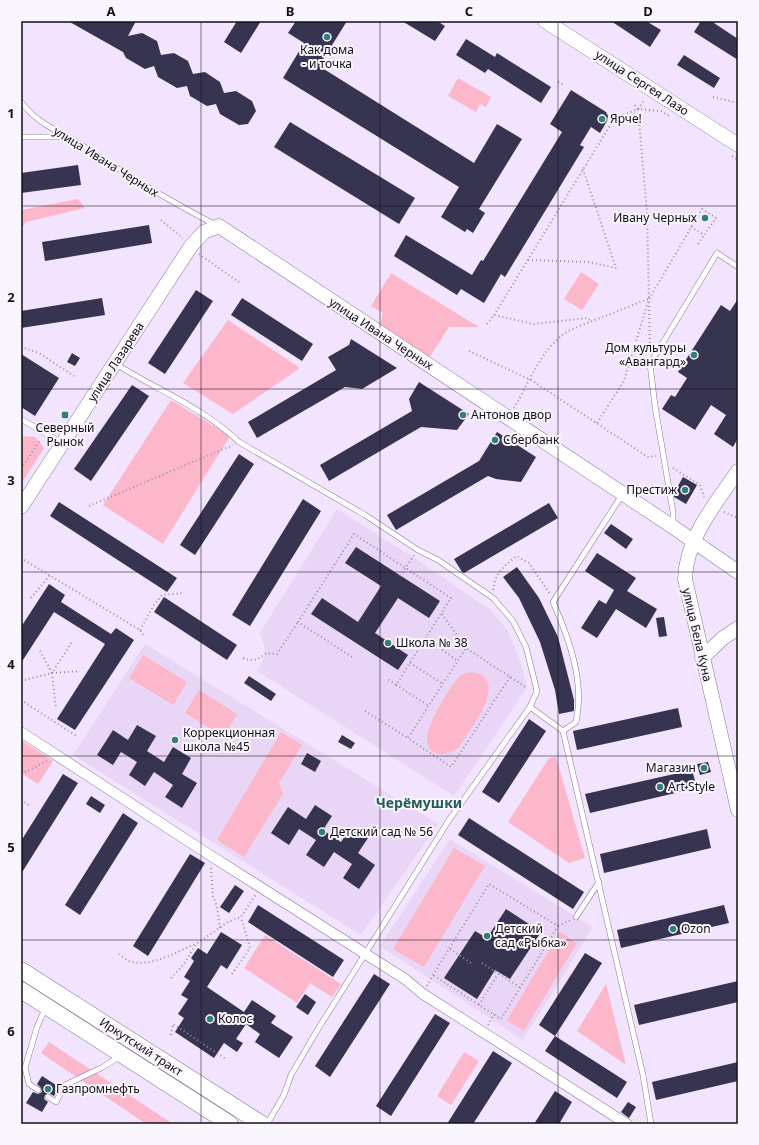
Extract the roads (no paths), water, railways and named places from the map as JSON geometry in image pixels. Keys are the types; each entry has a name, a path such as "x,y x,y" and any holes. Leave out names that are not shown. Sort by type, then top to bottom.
{"main road":[{"name":"Иркутский тракт","path":"21,970 262,1124"},
{"name":"Иркутский тракт","path":"21,990 230,1124"}],"street":[{"name":"улица Сергея Лазо","path":"545,21 735,150"},
{"name":"улица Лазарева","path":"21,507 116,364 191,246 204,232 218,226"},
{"name":"улица Ивана Черных","path":"218,226 674,527 738,572"},
{"name":"улица Бела Куна","path":"738,471 693,541 685,567 685,579 702,658 738,810"},
{"path":"702,658 723,638 738,628"},
{"path":"21,732 204,852 405,979 423,994 626,1124"}],"lane":[{"name":"улица Ивана Черных","path":"21,102 40,122 68,137 167,200 218,226"},
{"path":"21,137 68,137"},
{"path":"674,527 666,464 655,406 650,364 717,253 738,267"},
{"path":"116,364 168,392 225,428 239,442 366,515 418,550 438,560 493,598 513,621 526,647 537,691 530,707 449,820 318,1028 291,1075 284,1095 267,1124"},
{"path":"21,419 63,443"},
{"path":"563,731 576,722 579,707 571,650 553,602 623,494"},
{"path":"530,707 563,731 643,1075 651,1124"},
{"path":"576,917 599,882"},
{"path":"38,1090 29,1084 25,1068 37,1027 46,1006"},
{"path":"48,1097 56,1102 65,1085 101,1068 122,1055"}],"place":[{"name":"Как дома - и точка","path":"327,37"},
{"name":"Ярче!","path":"602,119"},
{"name":"Ивану Черных","path":"705,218"},
{"name":"Дом культуры «Авангард»","path":"694,355"},
{"name":"Северный Рынок","path":"65,415"},
{"name":"Антонов двор","path":"463,415"},
{"name":"Сбербанк","path":"495,440"},
{"name":"Престиж","path":"685,490"},
{"name":"Школа № 38","path":"388,643"},
{"name":"Коррекционная школа №45","path":"175,740"},
{"name":"Магазин","path":"704,768"},
{"name":"Art Style","path":"660,787"},
{"name":"Детский сад № 56","path":"322,832"},
{"name":"Ozon","path":"673,929"},
{"name":"Детский сад «Рыбка»","path":"487,936"},
{"name":"Колос","path":"210,1019"},
{"name":"Газпромнефть","path":"48,1089"}],"district":[{"name":"Черёмушки","path":"419,803"}]}
